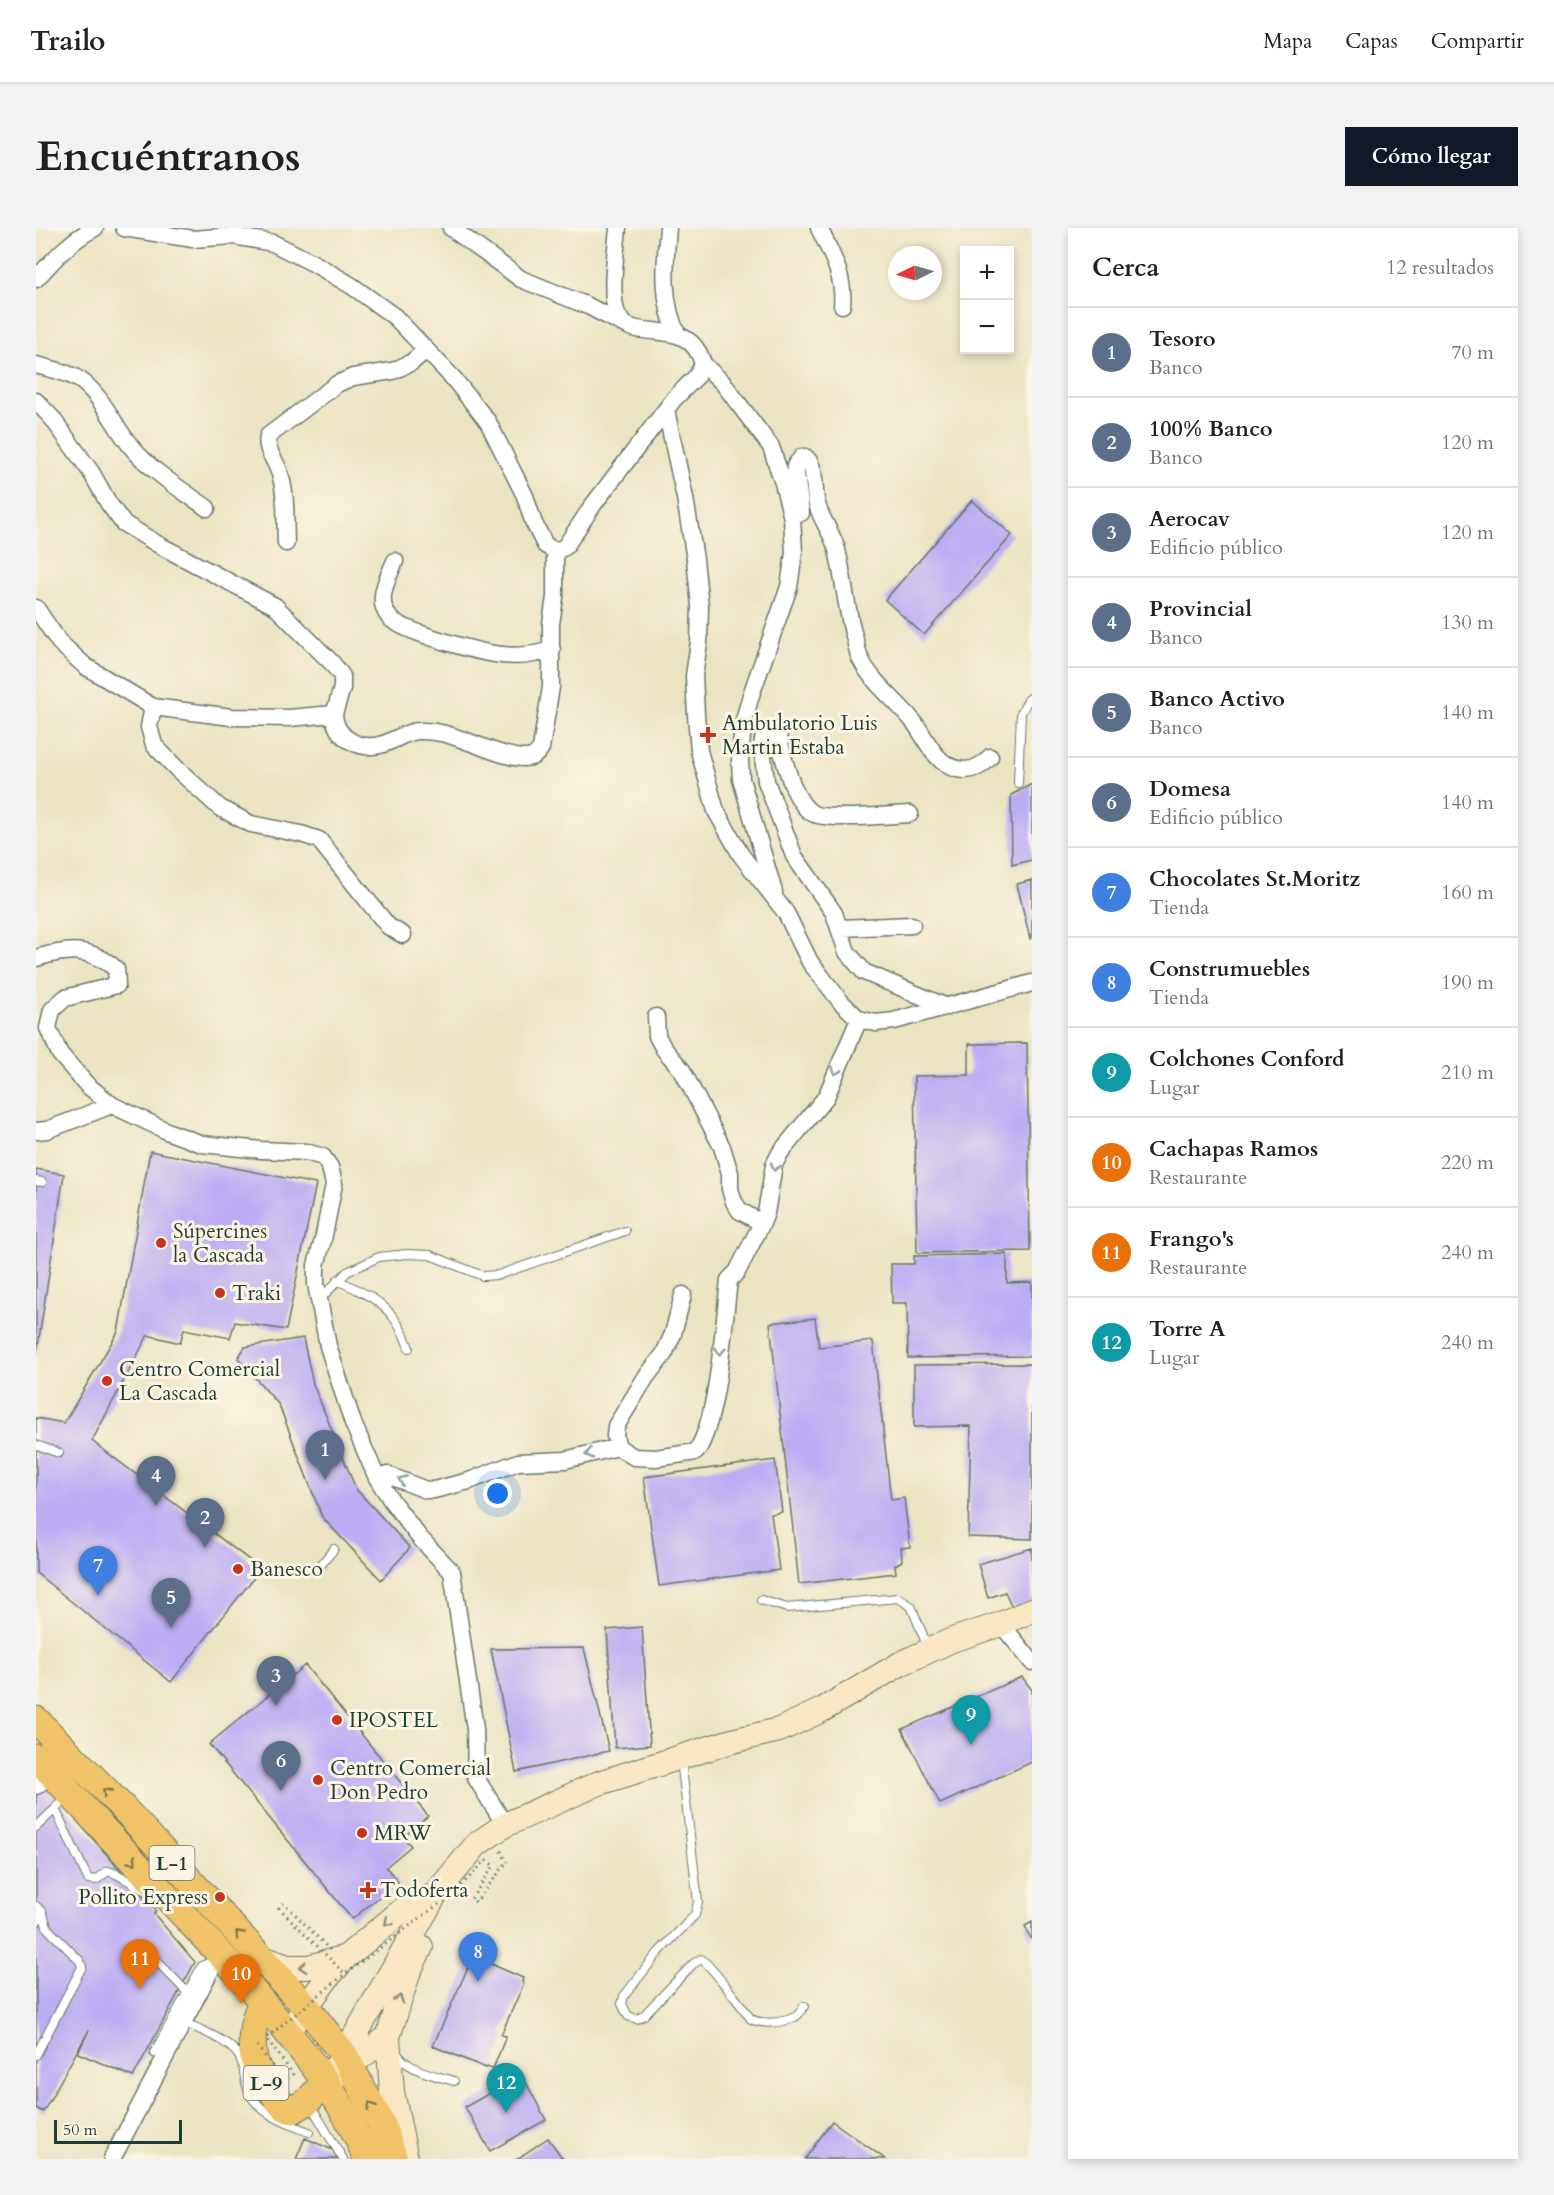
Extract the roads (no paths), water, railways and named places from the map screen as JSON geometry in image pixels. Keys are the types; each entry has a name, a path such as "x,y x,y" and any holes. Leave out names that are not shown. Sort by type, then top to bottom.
{"main road":[{"name":"L-1","path":"36,1720 125,1810 307,2008 347,2060 381,2123 394,2159"},
{"name":"L-1","path":"41,1772 63,1802 168,1898 216,1959 263,2003 287,2033 317,2091 357,2134 367,2159"},
{"name":"L-9","path":"263,2003 258,2009 253,2028 254,2059 258,2072 284,2108 293,2110 317,2091"}],"street":[{"path":"36,279 48,265 84,233 95,228"},
{"path":"124,228 193,239 233,236 273,243 352,286 395,317 453,378 488,422 525,496 533,522 545,545 555,551"},
{"path":"217,228 233,236"},
{"path":"451,228 521,279 648,333 678,335 692,341 699,351 703,364 723,383 771,447 792,518 794,554 789,587 743,724 740,760 741,779 777,902"},
{"path":"618,228 615,299 616,313 624,324"},
{"path":"668,228 665,261 667,301 671,322 678,335"},
{"path":"819,228 840,274 844,289 842,305"},
{"path":"286,543 284,497 279,471 267,443 268,436 337,384 352,376 393,371 412,362 426,350"},
{"path":"555,551 565,547 593,505 674,399 696,376 703,364"},
{"path":"36,365 65,373 81,381 107,411 133,450 164,477 207,508"},
{"path":"36,401 52,418 91,472 123,523 168,550 275,606 326,657 342,676 342,688 334,714 335,726 346,739 364,746 381,745 417,731 441,732 513,756 529,758 541,748 551,687 551,624 555,597 555,551"},
{"path":"666,410 686,498 700,606 699,642 694,676 699,751 716,811 741,855 786,913 810,962 841,1002 859,1019 876,1023 894,1022 1032,982"},
{"path":"794,554 800,546 802,520 795,466 802,457 805,457 811,463 816,501 820,513 836,548 847,612 860,658 883,690 913,721 943,764 951,769 972,769 983,766 990,757"},
{"path":"395,561 383,591 384,604 389,617 411,629 442,640 500,655 532,656 552,650"},
{"path":"36,609 59,642 85,666 153,707 232,717 289,718 334,714"},
{"path":"153,707 149,728 154,745 177,769 220,808 251,824 319,840 388,926 403,935"},
{"path":"910,814 819,816 811,813 802,802 785,768 778,738 771,736 764,740 762,748 766,781 794,856 834,913 847,952 864,972 946,1007"},
{"path":"840,928 912,926"},
{"path":"36,958 58,951 85,951 106,961 116,969 117,985 65,998 52,1010 48,1028 60,1054 87,1085 112,1105 169,1132 202,1144 306,1152 323,1157 330,1167 334,1184 316,1265 316,1284 328,1346 352,1423 377,1478 419,1537 452,1572 475,1729 476,1778 505,1826"},
{"path":"656,1017 657,1036 664,1049 682,1070 722,1147 730,1173 730,1189 734,1203 740,1211 762,1223"},
{"path":"682,1295 673,1334 664,1354 646,1377 616,1426 615,1436 618,1447 634,1457 656,1458 696,1452 701,1446 716,1382 729,1280 737,1272 762,1223 774,1166 780,1153 826,1096 859,1019"},
{"path":"36,1131 47,1131 112,1105"},
{"path":"377,1478 388,1475 426,1490 434,1490 470,1481 518,1462 566,1460 618,1447"},
{"path":"287,2033 328,1977 345,1958 405,1908 435,1895 477,1844 505,1826 599,1783 680,1756 779,1730 822,1710 900,1664 929,1650 1001,1624 1032,1610"},
{"path":"1001,1624 1032,1662"},
{"path":"317,2091 347,2060 404,1962 435,1920 435,1895"},
{"path":"260,1957 288,1967 308,1968 345,1958 375,1946 389,1949 404,1962"},
{"path":"112,2159 216,1959"},
{"path":"404,1962 388,2037 392,2092 406,2159"},
{"path":"347,2060 388,2037"},
{"path":"392,2092 412,2159"}],"lane":[{"path":"1018,783 1021,713 1032,697"},
{"path":"319,1300 347,1272 379,1257 407,1254 430,1255 483,1276 498,1275 625,1231"},
{"path":"337,1280 385,1306 402,1327 409,1348"},
{"path":"36,1445 59,1453"},
{"path":"315,1572 334,1549"},
{"path":"761,1600 787,1608 898,1598 911,1606 929,1650"},
{"path":"680,1756 698,1902 695,1915 658,1953 624,1996 622,2004 628,2016 637,2019 643,2016 693,1964 701,1959 707,1961 751,2019 759,2023 797,2016 804,2006"},
{"path":"36,1827 63,1802 88,1879 96,1880 108,1871 114,1872 139,1889 168,1898"},
{"path":"36,1923 39,1908"},
{"path":"36,2055 82,1967 80,1960 48,1929 39,1908"},
{"path":"145,1949 188,1992"},
{"path":"154,2053 202,1966 216,1959"},
{"path":"183,2022 223,2042 238,2054 243,2063 247,2089 261,2108 279,2120 309,2132"},
{"path":"388,2037 397,2054 406,2063 427,2073 454,2081"},
{"path":"317,2091 343,2159"}],"place":[{"name":"Ambulatorio Luis Martin Estaba","path":"708,735"},
{"name":"Súpercines la Cascada","path":"161,1243"},
{"name":"Traki","path":"220,1293"},
{"name":"Centro Comercial La Cascada","path":"107,1381"},
{"name":"Tesoro","path":"325,1480"},
{"name":"Provincial","path":"156,1506"},
{"name":"100% Banco","path":"205,1548"},
{"name":"Banesco","path":"238,1569"},
{"name":"Chocolates St.Moritz","path":"98,1596"},
{"name":"Banco Activo","path":"171,1628"},
{"name":"Aerocav","path":"276,1706"},
{"name":"IPOSTEL","path":"337,1720"},
{"name":"Colchones Conford","path":"971,1745"},
{"name":"Centro Comercial Don Pedro","path":"318,1780"},
{"name":"Domesa","path":"281,1791"},
{"name":"MRW","path":"362,1833"},
{"name":"Todoferta","path":"368,1890"},
{"name":"Pollito Express","path":"220,1897"},
{"name":"Construmuebles","path":"478,1982"},
{"name":"Frango's","path":"140,1989"},
{"name":"Cachapas Ramos","path":"241,2004"},
{"name":"Torre A","path":"506,2113"}]}
